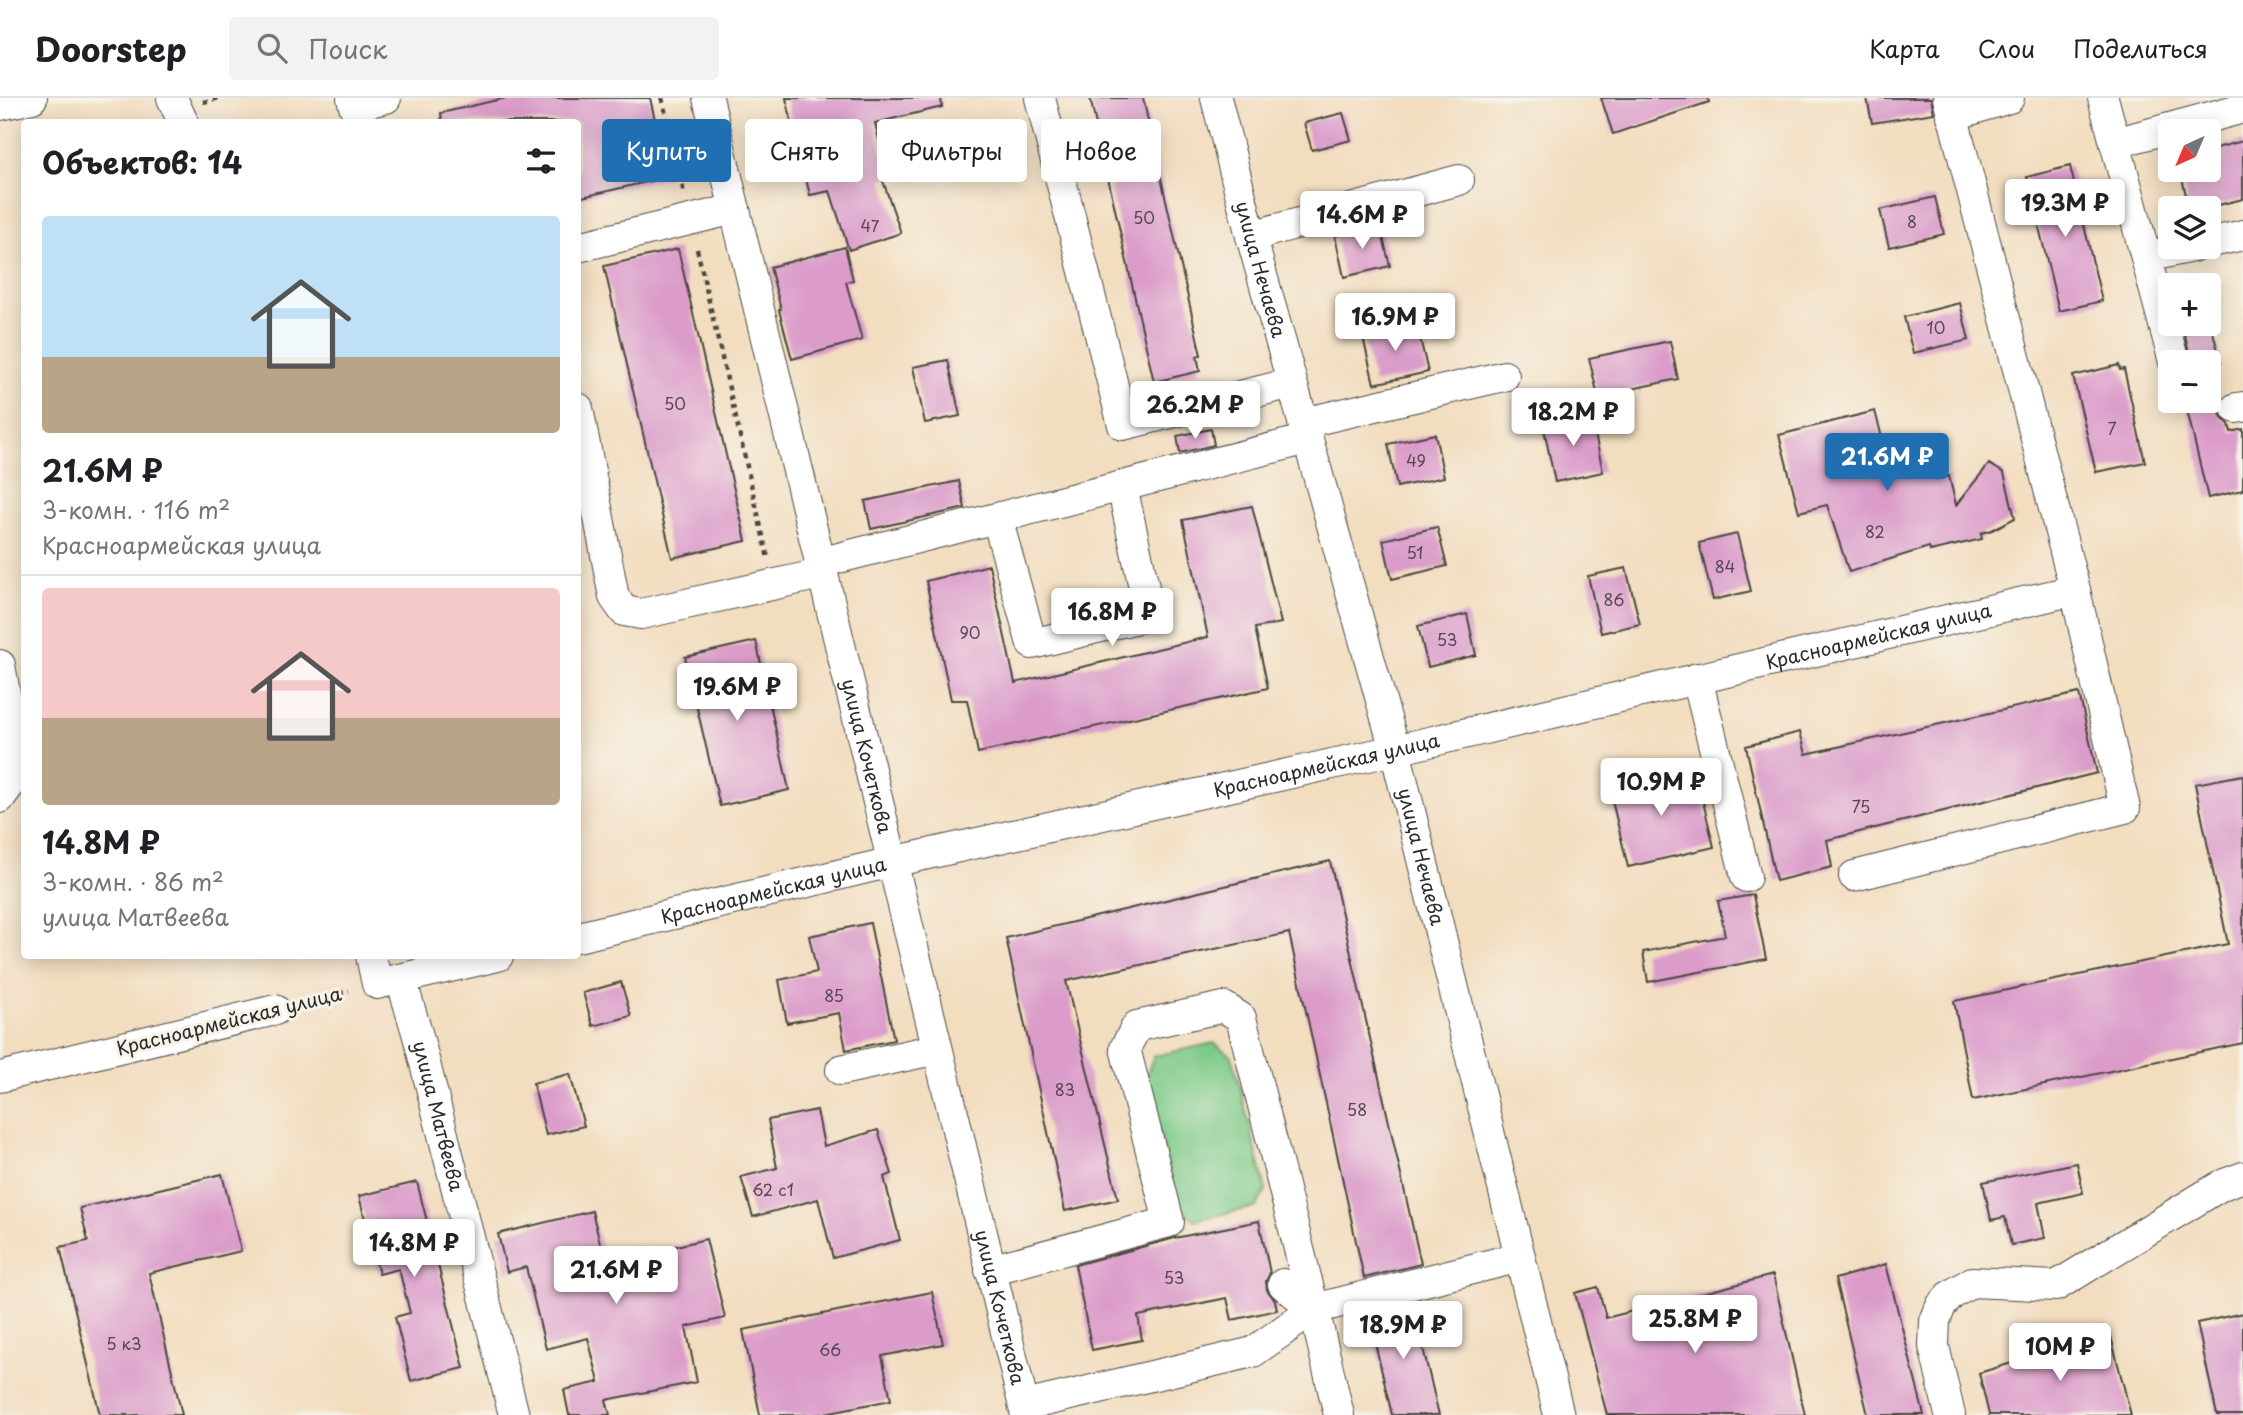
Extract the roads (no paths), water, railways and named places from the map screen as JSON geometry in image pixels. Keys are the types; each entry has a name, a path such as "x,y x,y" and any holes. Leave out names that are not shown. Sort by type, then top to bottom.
{"street":[{"path":"0,105 32,98"},
{"path":"172,98 193,112"},
{"path":"352,98 354,106 386,98"},
{"name":"улица Кочеткова","path":"708,98 1025,1410"},
{"path":"1040,98 1123,425 1292,383"},
{"name":"улица Нечаева","path":"1216,98 1251,236 1395,750 1559,1415"},
{"path":"1854,876 2125,808 2076,590 1950,107 2009,98"},
{"path":"2103,98 2171,350"},
{"path":"2115,143 2243,108"},
{"path":"1251,236 1459,180"},
{"path":"581,246 735,209"},
{"path":"2221,240 2243,236"},
{"path":"2146,257 2158,254"},
{"path":"581,424 614,597 624,611 641,614 774,584 820,568 1122,486 1504,376"},
{"path":"997,518 1032,644 1150,615 1122,486"},
{"name":"Красноармейская улица","path":"581,936 892,862 1395,750 2076,590"},
{"path":"0,665 10,720 11,783 0,798"},
{"path":"1697,678 1746,877"},
{"name":"улица Матвеева","path":"373,959 418,1035 514,1415"},
{"path":"389,982 485,959"},
{"path":"990,1270 1169,1222 1125,1048 1137,1026 1224,1007 1241,1018 1339,1415"},
{"name":"Красноармейская улица","path":"0,1077 275,1010"},
{"path":"841,1070 937,1049"},
{"path":"1950,1415 1934,1346 1935,1321 1941,1306 1951,1295 1972,1282 2056,1286 2222,1185 2243,1177"},
{"path":"1025,1410 1253,1352 1314,1309 1520,1257"},
{"path":"1283,1284 1314,1309"}]}
